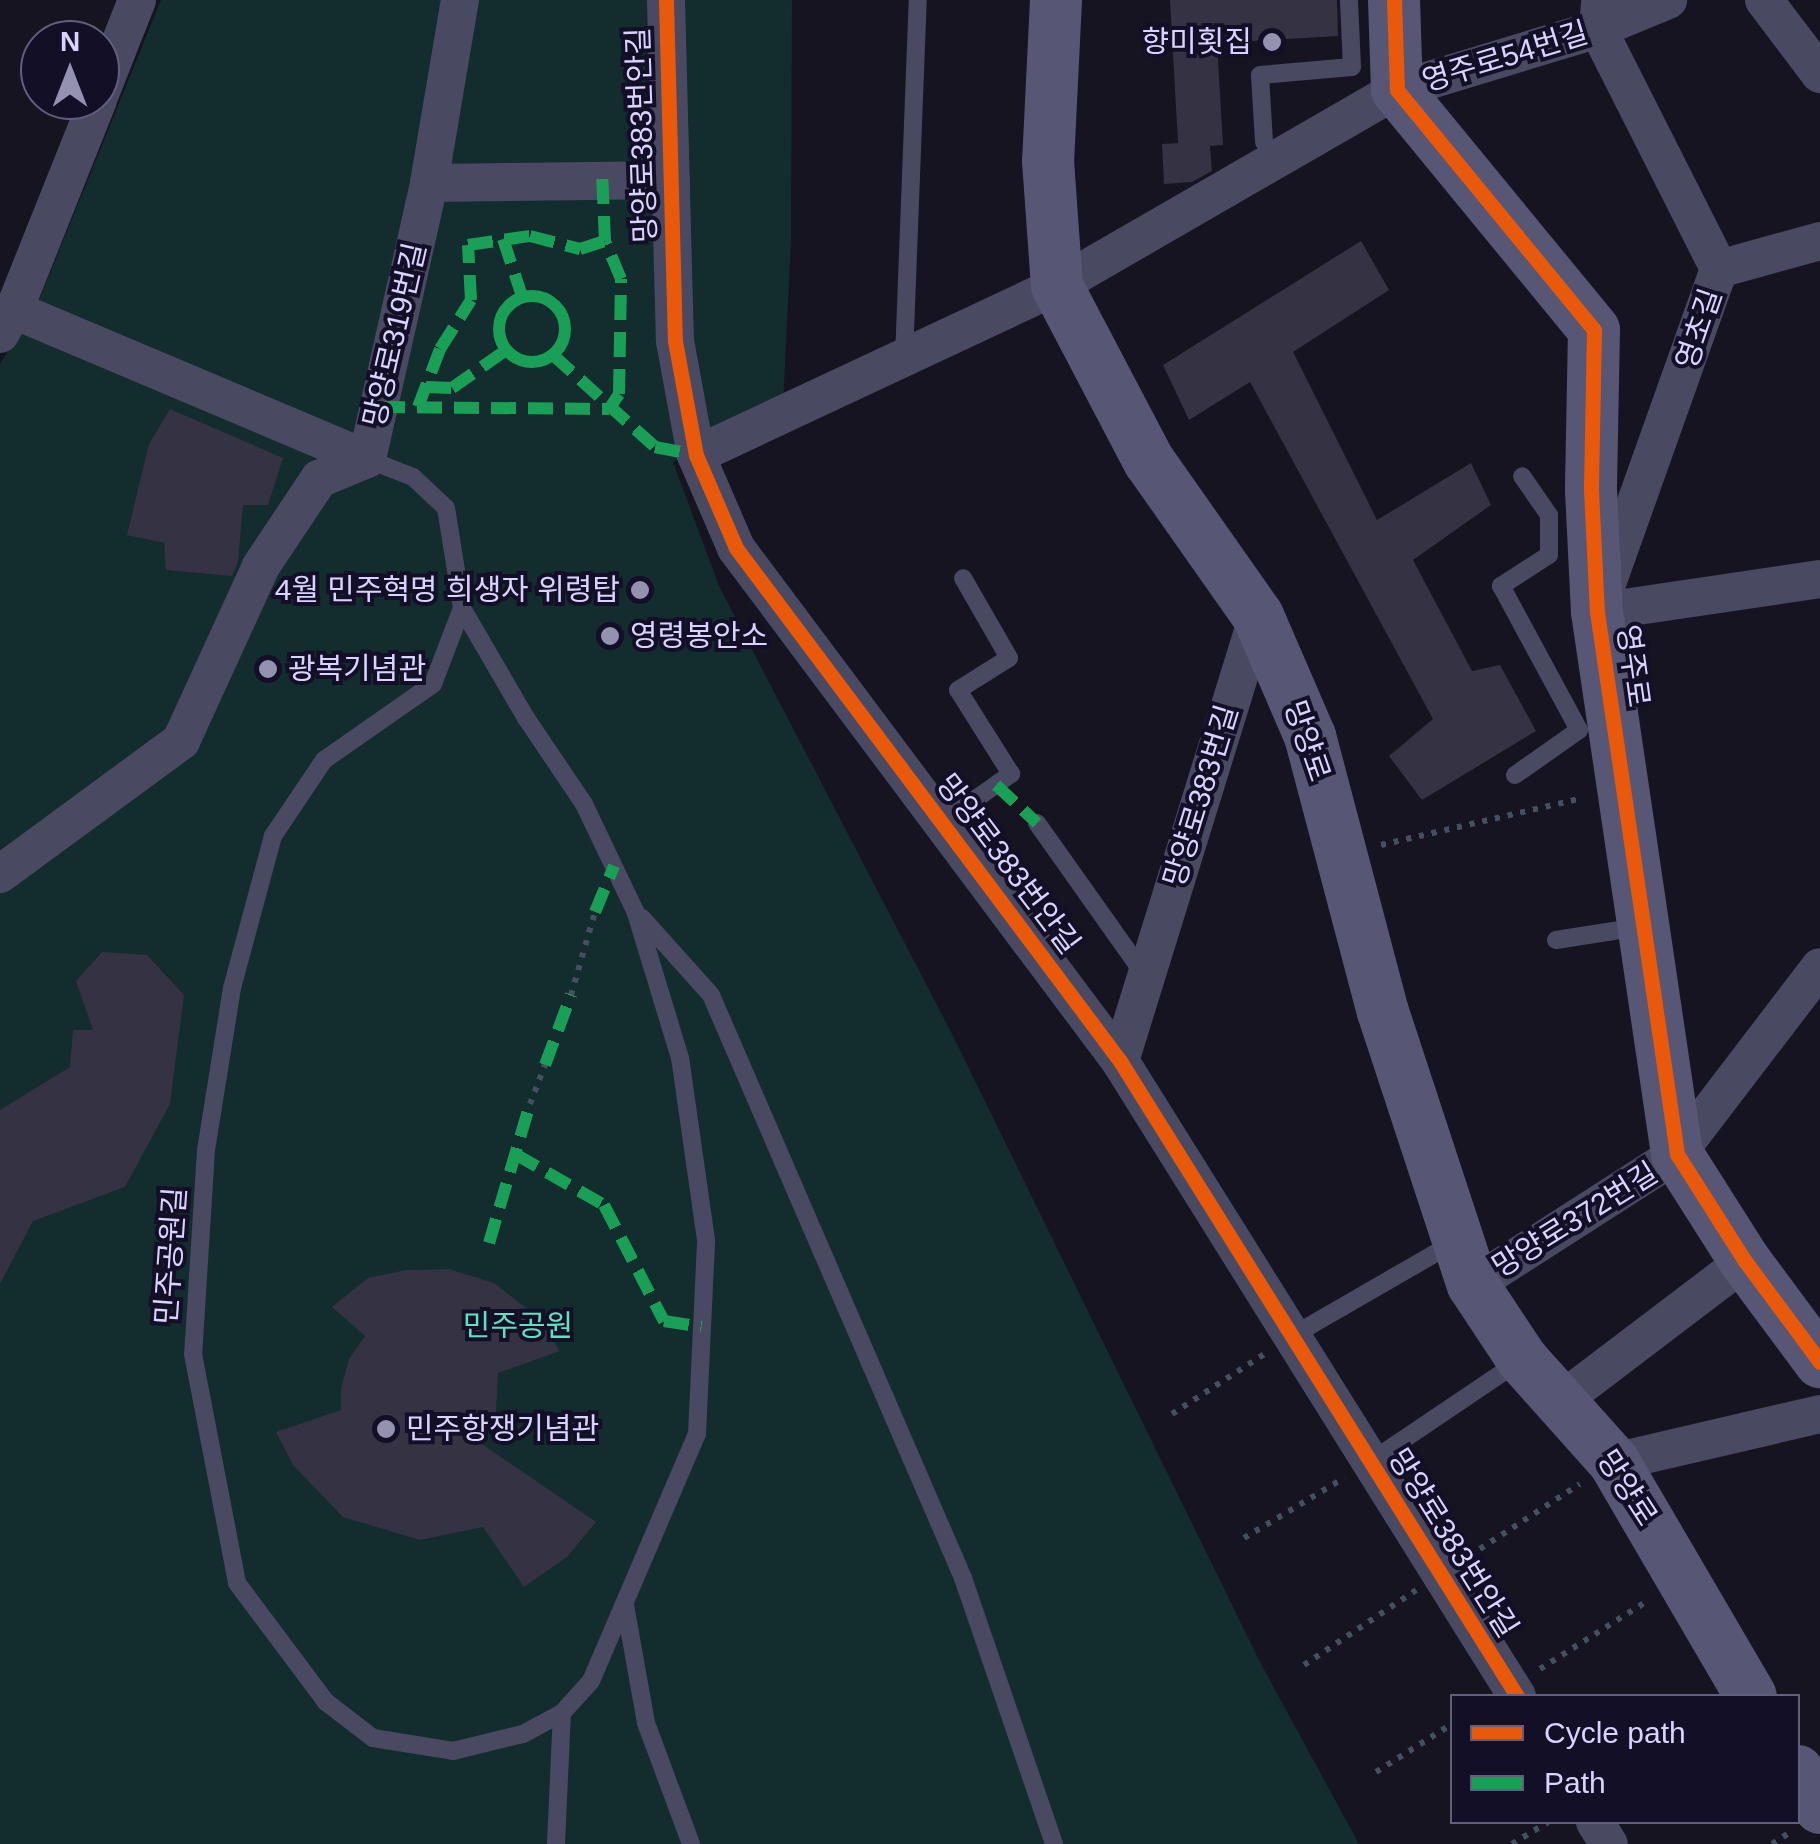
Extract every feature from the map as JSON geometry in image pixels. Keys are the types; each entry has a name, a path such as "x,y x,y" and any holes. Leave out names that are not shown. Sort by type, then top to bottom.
{"main road":[{"name":"망양로","path":"1056,0 1048,161 1057,286 1149,461 1258,616 1310,736 1384,1012 1465,1263 1522,1359 1614,1462 1750,1694"},
{"path":"1394,0 1398,90"},
{"name":"영주로","path":"1398,90 1594,330 1570,502 1598,612 1677,1154 1745,1261 1820,1362"},
{"path":"1800,1775 1820,1808"}],"street":[{"path":"120,43 137,0"},
{"name":"망양로319번길","path":"0,874 181,741 261,566 319,480 368,459 430,183 460,0"},
{"name":"망양로383번안길","path":"666,0 675,341 696,455 736,548 1120,1062 1514,1692"},
{"name":"영주로54번길","path":"1057,286 1398,90 1599,15 1668,0"},
{"path":"1764,0 1820,74"},
{"name":"영초길","path":"1598,612 1719,270 1599,15"},
{"path":"90,120 7,322 368,459"},
{"path":"430,183 671,180"},
{"path":"1719,270 1820,242"},
{"path":"696,455 1057,286"},
{"path":"1598,612 1820,579"},
{"name":"망양로383번길","path":"1120,1062 1258,616"},
{"path":"1677,1154 1820,967"},
{"name":"망양로372번길","path":"1465,1263 1677,1154"},
{"path":"1562,1400 1745,1261"},
{"path":"1614,1462 1820,1414"}],"lane":[{"path":"904,358 918,0"},
{"path":"1264,142 1260,75 1352,67 1349,0"},
{"name":"민주공원길","path":"368,459 413,477 446,508 462,608 526,718 584,804 636,912 680,1058 706,1240 697,1434 591,1681 562,1712 523,1734 453,1751 373,1738 326,1702 237,1583 193,1354 206,1150 232,988 273,836 324,760 433,684 462,608"},
{"path":"1515,775 1579,730 1501,586 1549,556 1570,502 1522,476"},
{"name":"망양로383번안길","path":"942,823 1011,774 958,690 1009,658 963,578"},
{"path":"1037,823 1146,978"},
{"path":"636,912 711,995 963,1578 1054,1844"},
{"path":"1556,940 1641,926"},
{"path":"1292,1336 1465,1263"},
{"path":"1370,1462 1522,1359"},
{"path":"624,1602 646,1723 691,1844"},
{"path":"556,1844 562,1712"}],"path":[{"path":"1340,854 1624,788"},
{"path":"570,995 594,912"},
{"path":"530,1104 545,1065"},
{"path":"1172,1414 1292,1336"},
{"path":"1244,1538 1370,1462"},
{"path":"1304,1665 1614,1462"},
{"path":"1514,1692 1682,1579"},
{"path":"1376,1772 1450,1725"},
{"path":"1512,1844 1545,1824"}],"green space":[{"name":"민주공원","path":"161,0 792,0 791,240 783,405 673,462 719,586 952,1034 1260,1662 1359,1844 0,1844 0,364 37,305 112,120 120,120 120,101"}],"building":[{"path":"1170,0 1337,0 1338,36 1217,43 1223,145 1210,146 1212,171 1192,182 1164,184 1162,144 1178,143"},
{"path":"1361,241 1389,290 1293,352 1377,520 1471,463 1491,505 1413,560 1472,671 1500,665 1536,731 1422,800 1389,756 1433,719 1250,382 1189,420 1163,365"},
{"path":"170,409 283,458 268,505 243,505 238,562 232,576 166,570 164,543 127,535 149,444"},
{"path":"102,952 147,955 184,995 170,1104 125,1187 33,1221 0,1284 0,1110 70,1067 73,1030 93,1030 76,981"},
{"name":"민주항쟁기념관","path":"449,1269 494,1283 536,1316 560,1351 498,1373 496,1412 482,1444 596,1522 567,1557 524,1587 483,1527 420,1540 343,1517 293,1465 276,1432 341,1410 341,1388 349,1359 365,1336 332,1307 368,1278 406,1270"}],"marked path":[{"path":"380,407 609,409 619,394 621,279 605,241 602,173"},
{"path":"418,407 440,349 471,300 468,245 530,236 580,249 605,241"},
{"path":"503,239 522,296"},
{"path":"532,296 555,306 565,329 555,352 532,362 509,352 499,329 509,306 532,296"},
{"path":"426,387 452,388 506,350"},
{"path":"553,355 655,447 696,455"},
{"path":"996,785 1037,823"},
{"path":"595,912 614,866"},
{"path":"545,1065 571,995"},
{"path":"489,1243 530,1104"},
{"path":"515,1154 604,1205 664,1321 702,1327"}],"cycle path":[{"path":"666,0 675,341 696,455 736,548 1120,1061 1516,1694"},
{"path":"1394,0 1397,90 1594,330 1591,490 1597,612 1677,1154 1745,1261 1820,1362"}],"place":[{"name":"향미횟집","path":"1272,42"},
{"name":"4월 민주혁명 희생자 위령탑","path":"640,590"},
{"name":"영령봉안소","path":"610,636"},
{"name":"광복기념관","path":"268,669"},
{"name":"민주항쟁기념관","path":"386,1429"}]}
